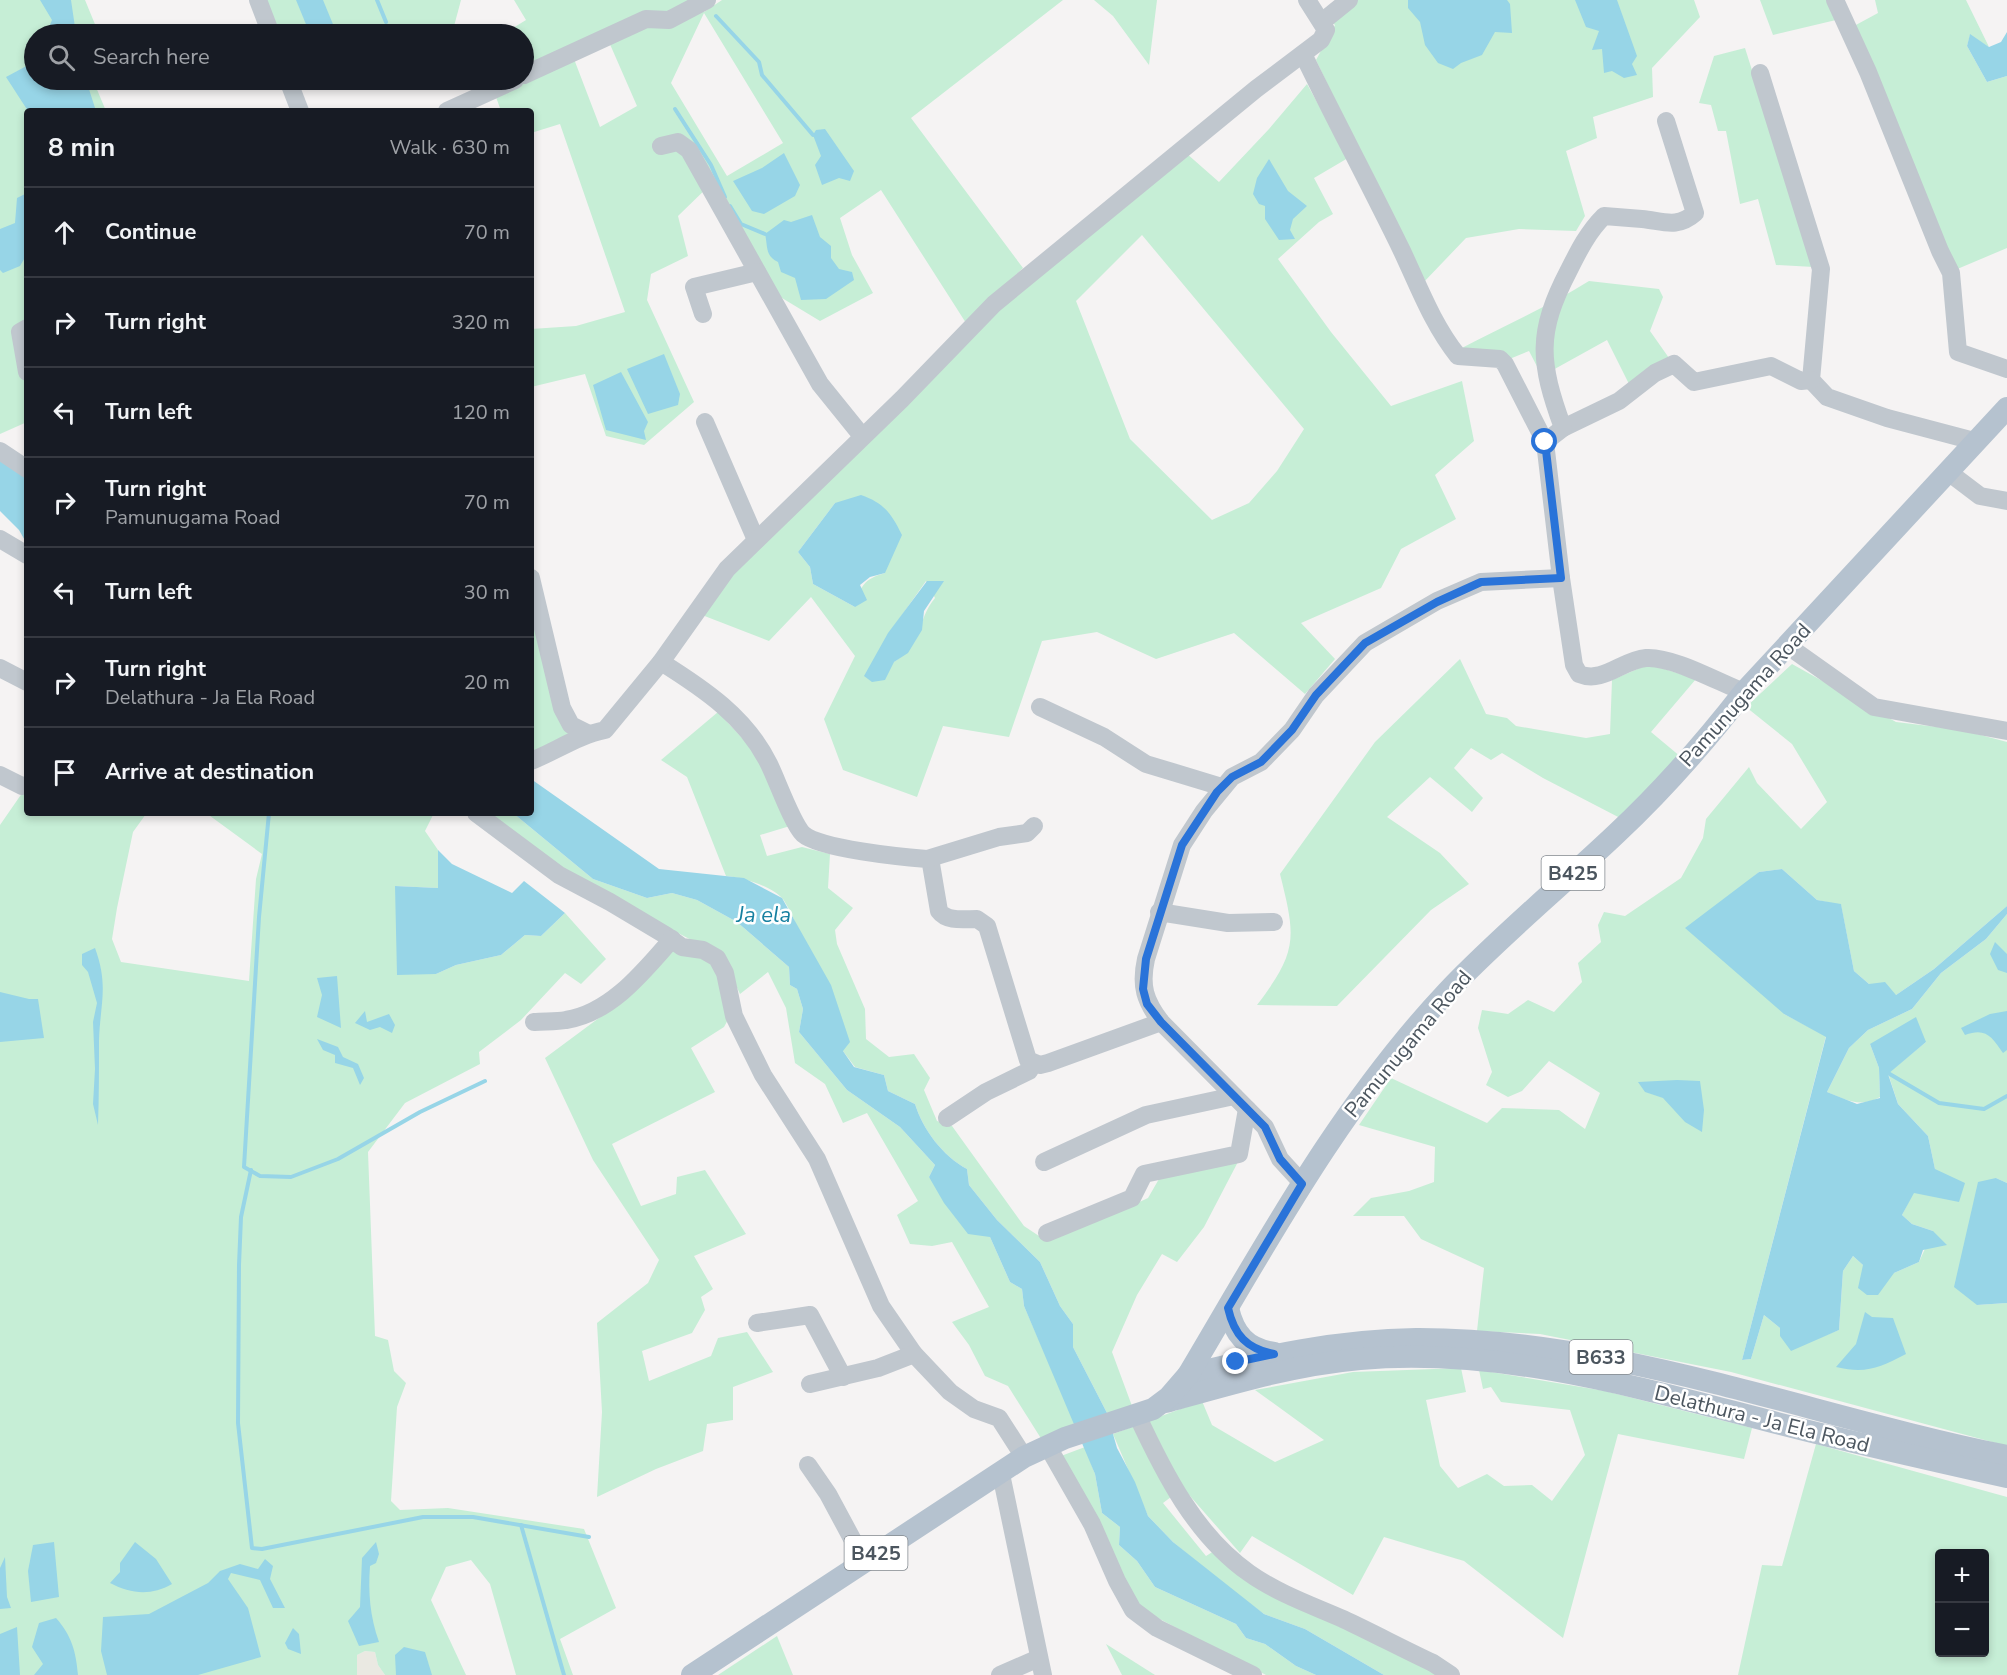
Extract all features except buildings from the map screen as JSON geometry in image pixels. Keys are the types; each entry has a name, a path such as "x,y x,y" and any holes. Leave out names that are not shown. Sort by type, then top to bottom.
{"main road":[{"name":"Pamunugama Road","path":"692,1675 1001,1474 1024,1456 1161,1404 1188,1375 1302,1184 1370,1083 1447,993 1506,933 1618,832 1712,733 1743,692 2007,408"},
{"path":"1228,1308 1232,1323 1244,1342 1259,1351 1274,1354"},
{"name":"Delathura - Ja Ela Road","path":"1188,1375 1322,1345 1416,1340 1532,1346 1589,1355 1654,1370 2007,1456"},
{"name":"Delathura - Ja Ela Road","path":"1161,1404 1267,1374 1360,1359 1431,1357 1503,1363 1635,1387 1840,1440 2007,1477"}],"street":[{"path":"258,0 267,24"},
{"path":"534,70 646,19 669,20 707,0"},
{"path":"534,760 556,751 587,733 605,730 661,662 727,568 903,399 994,304 1326,34 1323,21 1307,0"},
{"path":"1323,21 1349,0"},
{"path":"1835,0 1868,72 1951,273 1958,352 2007,369"},
{"path":"1303,54 1402,252 1419,291 1449,344 1458,356 1500,359 1505,364 1545,442 1561,578 1575,665 1579,674 1588,678 1646,658 1672,663 1743,692"},
{"path":"1760,73 1821,269 1811,380 1827,397 1887,418 1974,441"},
{"path":"292,90 299,108"},
{"path":"454,108 493,90"},
{"path":"1563,428 1549,391 1543,354 1545,327 1557,292 1588,232 1604,216 1644,219 1665,225 1685,222 1695,213 1666,120"},
{"path":"661,146 678,142 689,150 820,384 862,436"},
{"path":"703,314 694,286 757,272"},
{"path":"24,330 20,332 24,355"},
{"path":"1545,442 1563,428 1619,401 1655,373 1674,364 1694,382 1771,366 1802,381 1811,380"},
{"path":"705,422 756,540"},
{"path":"0,451 24,466"},
{"path":"1947,471 1980,496 2007,501"},
{"path":"0,539 24,553"},
{"path":"1302,1184 1280,1159 1265,1127 1161,1022 1147,1004 1142,975 1182,845 1222,787 1232,777 1261,762 1292,730 1316,695 1365,643 1437,602 1481,582 1561,578"},
{"path":"534,591 562,708 571,725 587,733"},
{"path":"1788,646 1874,707 2007,731"},
{"path":"661,662 714,695 749,732 769,763 803,834 821,844 927,859 999,837 1027,833 1034,826"},
{"path":"0,668 24,680"},
{"path":"1040,706 1104,737 1146,764 1222,787"},
{"path":"0,775 24,786"},
{"path":"480,816 559,875 610,902 682,947 703,950 717,958 725,973 734,1016 747,1044 763,1074 817,1159 881,1306 914,1354 950,1392 974,1409 999,1418 1024,1456"},
{"path":"927,859 931,864 939,911 942,916 954,919 977,918 987,926 1025,1056 1033,1064 1048,1063 1161,1022"},
{"path":"1160,912 1228,923 1274,922"},
{"path":"534,1022 567,1020 603,1007 646,969 672,939"},
{"path":"947,1118 986,1092 1029,1071 1033,1064"},
{"path":"1044,1162 1146,1115 1241,1102"},
{"path":"1047,1233 1132,1198 1144,1174 1239,1154 1241,1102"},
{"path":"757,1323 810,1315 843,1377"},
{"path":"810,1384 878,1368 914,1354"},
{"path":"1137,1415 1164,1473 1190,1512 1216,1544 1249,1573 1296,1599 1373,1634 1451,1675"},
{"path":"1056,1442 1117,1581 1133,1610 1157,1628 1253,1675"},
{"path":"808,1465 828,1494 864,1561"},
{"path":"1000,1675 1041,1667 1001,1474"}],"shaded area":[{"path":"365,1651 375,1652 378,1665 385,1675 357,1675 357,1655"}],"green space":[{"path":"0,0 85,0 95,24 24,24 24,90 97,90 105,108 24,108 24,324 15,328 24,378 24,423 0,434"},
{"path":"266,0 461,0 455,24 274,24"},
{"path":"514,0 692,0 666,13 534,64 534,24 519,24 526,20"},
{"path":"722,0 1063,0 911,118 1023,268 966,323 881,190 840,218 852,255 873,293 820,321 777,295 713,182 678,216 688,256 651,274 647,300 694,402 644,445 606,436 585,374 534,386 534,329 576,326 625,312 560,124 534,132 534,108 500,108 496,97 510,90 534,90 534,78 574,59 600,127 637,106 609,42 700,8 704,12","holes":["704,13 783,143 727,176 671,83"]},
{"path":"1094,0 1157,0 1149,65 1113,16"},
{"path":"1339,0 1694,0 1700,17 1652,68 1653,97 1593,117 1597,138 1566,151 1585,216 1576,231 1519,229 1466,238 1422,284 1316,60 1335,25 1323,13"},
{"path":"1760,0 1826,0 1836,20 1773,35"},
{"path":"1875,0 1966,0 1989,47 1970,35 1967,46 1987,82 2007,76 2007,248 1955,270 1854,26 1878,13"},
{"path":"1745,48 1814,267 1776,265 1758,199 1740,204 1726,131 1718,131 1711,105 1699,103 1714,56"},
{"path":"1307,84 1348,158 1314,178 1333,214 1319,222 1278,259 1331,332 1391,406 1462,381 1474,441 1435,475 1456,519 1401,549 1381,588 1301,623 1335,659 1305,694 1234,633 1156,659 1097,632 1042,641 1009,737 943,726 917,797 843,770 824,719 855,656 811,597 769,641 702,615 736,571 1010,300 1186,153 1219,182","holes":["1142,235 1304,429 1277,471 1249,503 1212,520 1130,439 1076,301","835,503 885,573 864,584 855,607 813,584 810,567 798,552","926,581 935,598 912,646 894,662 885,639"]},
{"path":"1589,281 1659,289 1663,297 1650,331 1669,358 1629,384 1607,340 1542,376 1529,351 1507,360 1460,349 1542,308"},
{"path":"534,604 570,736 534,754"},
{"path":"1460,659 1486,714 1507,718 1516,726 1586,738 1610,734 1612,680 1649,664 1696,679 1651,732 1681,757 1622,819 1543,778 1502,753 1491,760 1471,748 1454,768 1483,798 1472,812 1430,777 1387,817 1440,853 1469,884 1431,910 1337,1006 1257,1005 1280,971 1287,957 1290,943 1289,914 1280,874 1375,742"},
{"path":"1792,664 1896,722 1962,730 2007,742 2007,906 1934,969 1896,995 1869,984 1854,971 1841,905 1817,900 1782,869 1759,872 1743,886 1784,1014 1826,1036 1742,1360 1751,1359 1764,1315 1780,1328 1816,1339 1839,1330 1843,1271 1853,1256 1863,1265 1894,1273 1919,1262 1933,1231 1912,1224 1902,1215 1913,1193 1935,1169 1928,1136 1898,1104 1888,1073 1926,1042 1870,1044 1879,1068 1880,1097 1860,1102 1847,1100 1827,1092 1849,1048 1868,1030 1912,1009 1941,973 1986,939 2007,914 2007,1183 1996,1178 1977,1305 2007,1303 2007,1446 1731,1372 1540,1334 1477,1331 1484,1268 1421,1239 1404,1216 1353,1216 1371,1198 1409,1191 1434,1182 1435,1147 1359,1125 1391,1078 1487,1123 1502,1108 1559,1110 1585,1129 1600,1093 1549,1061 1522,1091 1508,1097 1486,1085 1492,1072 1478,1028 1482,1010 1508,1014 1528,1000 1554,1012 1582,982 1578,963 1601,942 1598,925 1604,912 1625,916 1681,878 1703,838 1706,819 1749,767 1757,783 1801,829 1827,802 1792,744 1746,707"},
{"path":"718,712 756,753 790,826 760,835 767,856 802,847 830,854 828,888 853,908 835,930 837,944 865,1009 866,1039 889,1057 914,1054 930,1078 924,1090 937,1121 952,1126 1024,1226 1045,1240 1105,1218 1148,1198 1159,1179 1240,1158 1204,1227 1177,1262 1162,1254 1137,1295 1112,1352 1132,1406 1107,1413 1073,1347 1073,1324 1060,1306 1040,1262 997,1220 969,1185 967,1169 942,1150 923,1123 915,1104 888,1091 884,1075 855,1067 843,1051 805,945 781,897 755,883 726,876 687,777 661,760"},
{"path":"24,790 24,816 145,816 133,832 117,908 112,939 121,962 249,981 256,879 262,854 210,816 432,816 425,831 438,850 438,888 395,886 436,974 456,965 501,955 525,935 541,936 565,913 606,959 581,984 565,973 521,1020 479,1052 480,1064 405,1103 368,1152 375,1336 388,1340 394,1371 406,1383 397,1407 391,1501 400,1510 448,1508 584,1529 616,1608 560,1639 573,1675 516,1675 490,1584 471,1560 446,1567 431,1600 466,1675 385,1675 378,1665 375,1652 365,1651 357,1655 357,1675 0,1675 0,825"},
{"path":"486,816 517,816 593,879 647,898 672,893 697,900 737,922 789,967 790,985 797,989 803,1009 799,1032 847,1090 900,1127 935,1165 929,1177 990,1237 1010,1282 1022,1289 1024,1306 1075,1423 1042,1440 1008,1386 985,1376 969,1345 952,1322 989,1307 952,1242 932,1246 910,1244 897,1215 918,1201 867,1113 843,1123 825,1084 795,1063 786,1008 768,972 740,994 722,956 565,874"},
{"path":"672,948 707,959 719,976 730,1016 724,1027 691,1048 715,1092 612,1144 641,1206 676,1194 677,1177 705,1170 746,1234 694,1256 713,1289 701,1297 705,1310 692,1333 642,1351 649,1381 711,1356 718,1338 747,1332 773,1372 733,1387 733,1420 707,1424 703,1451 656,1469 597,1497 602,1412 597,1323 648,1283 659,1260 593,1160 545,1058 607,1012"},
{"path":"1461,1368 1466,1392 1426,1400 1440,1466 1458,1488 1487,1474 1504,1486 1532,1485 1552,1501 1585,1455 1570,1410 1501,1402 1491,1387 1483,1389 1479,1370 1605,1391 1752,1428 1744,1459 1618,1434 1563,1638 1464,1561 1384,1537 1353,1595 1252,1536 1240,1553 1183,1488 1163,1503 1206,1556 1214,1551 1438,1675 1384,1675 1305,1629 1264,1614 1231,1590 1173,1542 1148,1516 1113,1434 1202,1401 1212,1425 1275,1462 1324,1440 1255,1390 1353,1372"},
{"path":"1816,1444 2007,1497 2007,1675 1738,1675 1762,1565 1782,1566"},
{"path":"1085,1447 1095,1474 1102,1513 1120,1527 1119,1545 1137,1561 1155,1587 1236,1624 1246,1638 1265,1644 1296,1666 1316,1675 1266,1675 1135,1606 1061,1456"},
{"path":"777,1636 793,1675 718,1675"},
{"path":"1106,1644 1155,1675 1122,1675"}],"water":[{"path":"40,0 71,0 75,24 50,24 52,20"},
{"path":"296,0 323,0 333,24 306,24"},
{"path":"1408,0 1507,0 1510,4 1512,33 1495,32 1482,55 1461,63 1453,69 1438,63 1425,45 1420,22 1408,8"},
{"path":"1575,0 1617,0 1637,56 1632,64 1637,75 1624,78 1612,71 1604,73 1602,49 1592,50 1599,31 1586,27"},
{"path":"2007,32 2007,76 1987,82 1967,46 1970,34 1989,47 2001,42"},
{"path":"24,67 24,90 89,90 95,108 26,108 6,77"},
{"path":"825,129 854,171 850,181 839,178 822,185 815,165 821,156 813,135 816,130"},
{"path":"784,153 800,185 795,196 764,214 752,211 733,181 762,168"},
{"path":"1269,159 1288,191 1307,206 1293,219 1290,230 1295,239 1279,240 1265,219 1265,206 1259,204 1253,194 1257,178"},
{"path":"24,194 24,259 20,266 3,273 0,270 0,229 15,223 17,198"},
{"path":"812,215 820,237 831,246 831,258 839,269 852,272 854,280 826,299 801,300 795,278 781,272 778,262 769,254 765,234 784,220 791,222"},
{"path":"664,354 680,394 678,405 648,414 627,369"},
{"path":"621,372 648,422 644,431 646,440 606,430 593,385"},
{"path":"0,458 24,473 24,539 19,530 0,511"},
{"path":"861,495 881,505 902,535 885,573 870,577 860,585 867,600 855,607 813,584 810,567 798,552 835,503"},
{"path":"927,581 944,581 924,611 922,630 908,653 894,662 885,680 872,682 864,676 888,633"},
{"name":"Ja ela","path":"534,781 659,869 744,878 782,898 831,985 850,1042 843,1051 854,1067 884,1075 888,1091 915,1104 923,1123 942,1150 967,1169 969,1185 997,1220 1040,1262 1060,1306 1073,1324 1073,1347 1107,1413 1117,1448 1135,1482 1148,1516 1173,1542 1264,1614 1305,1629 1384,1675 1316,1675 1296,1666 1265,1644 1246,1638 1236,1624 1155,1587 1137,1561 1119,1545 1120,1527 1102,1513 1095,1474 1024,1306 1022,1289 1010,1282 990,1237 968,1234 944,1203 929,1177 935,1165 900,1127 847,1090 799,1032 803,1009 797,989 790,985 789,967 737,922 697,900 672,893 647,898 593,879 517,816 534,816"},
{"path":"438,850 452,864 512,893 524,881 565,913 541,936 525,935 501,955 456,965 436,974 397,975 395,886 438,888"},
{"path":"1782,869 1817,900 1841,904 1854,971 1869,984 1885,982 1896,995 1934,969 2007,906 2007,914 1986,939 1941,973 1912,1009 1868,1030 1849,1048 1827,1092 1857,1104 1880,1098 1879,1068 1870,1044 1916,1017 1926,1042 1888,1074 1898,1104 1928,1136 1935,1169 1965,1183 1959,1202 1914,1193 1902,1215 1912,1224 1933,1231 1947,1245 1923,1250 1919,1262 1894,1273 1878,1295 1867,1295 1858,1288 1863,1265 1853,1256 1843,1271 1839,1330 1791,1351 1780,1336 1780,1328 1764,1315 1751,1359 1742,1360 1826,1037 1784,1014 1685,928 1759,872"},
{"path":"1995,942 2007,954 2007,973 1998,970 1990,954"},
{"path":"95,948 103,984 99,1041 98,1125 93,1104 95,1069 93,1022 97,1003 88,972 82,965 82,954"},
{"path":"337,976 341,1028 317,1017 322,995 317,978"},
{"path":"0,992 38,999 44,1038 0,1042"},
{"path":"365,1011 367,1022 389,1014 395,1025 392,1033 380,1027 370,1030 355,1023"},
{"path":"2007,1011 2007,1050 2003,1053 1988,1035 1978,1032 1965,1035 1961,1028 1990,1014"},
{"path":"317,1039 338,1047 343,1057 358,1064 364,1078 360,1085 353,1068 335,1063 335,1055 323,1050"},
{"path":"1700,1081 1704,1110 1702,1132 1685,1122 1663,1098 1645,1092 1638,1082"},
{"path":"1996,1178 2007,1183 2007,1303 1977,1305 1954,1287 1978,1182"},
{"path":"1865,1312 1872,1317 1893,1318 1906,1354 1888,1363 1864,1370 1836,1367 1856,1344"},
{"path":"54,1542 59,1597 31,1602 28,1571 33,1545"},
{"path":"135,1542 156,1559 172,1584 149,1592 141,1592 110,1583 120,1572 120,1563"},
{"path":"376,1542 379,1554 376,1563 370,1566 369,1586 370,1604 379,1642 359,1646 348,1621 360,1607 362,1558"},
{"path":"5,1557 7,1597 11,1608 0,1609 0,1568"},
{"path":"265,1559 273,1566 270,1579 285,1608 273,1608 260,1580 231,1573 228,1579 248,1608 261,1657 198,1675 107,1675 101,1651 103,1617 149,1614 208,1583 220,1571 240,1564 258,1569"},
{"path":"56,1618 66,1631 72,1645 78,1675 34,1675 43,1664 32,1647 39,1623"},
{"path":"17,1627 20,1675 0,1675 0,1634"},
{"path":"293,1628 299,1634 301,1654 288,1649 285,1643"},
{"path":"404,1647 425,1652 432,1675 396,1675 395,1655"}],"waterway":[{"path":"377,0 386,22"},
{"path":"716,16 759,62 762,75 813,135"},
{"path":"675,109 711,165 725,197"},
{"path":"730,206 741,224 765,234"},
{"path":"269,816 259,917 244,1167 260,1176 291,1177 338,1159 420,1112 485,1081"},
{"path":"1888,1073 1939,1103 1984,1109 2007,1096"},
{"path":"251,1170 241,1217 238,1423 252,1548 262,1549 423,1517 473,1517 589,1537"},
{"path":"521,1525 564,1675"}],"route":[{"path":"1236,1362 1274,1354 1259,1351 1244,1342 1232,1323 1228,1308 1302,1184 1280,1159 1265,1127 1161,1022 1147,1004 1142,975 1168,883 1182,845 1217,792 1232,777 1261,762 1292,730 1316,695 1365,643 1437,602 1481,582 1561,578 1545,442"}]}
